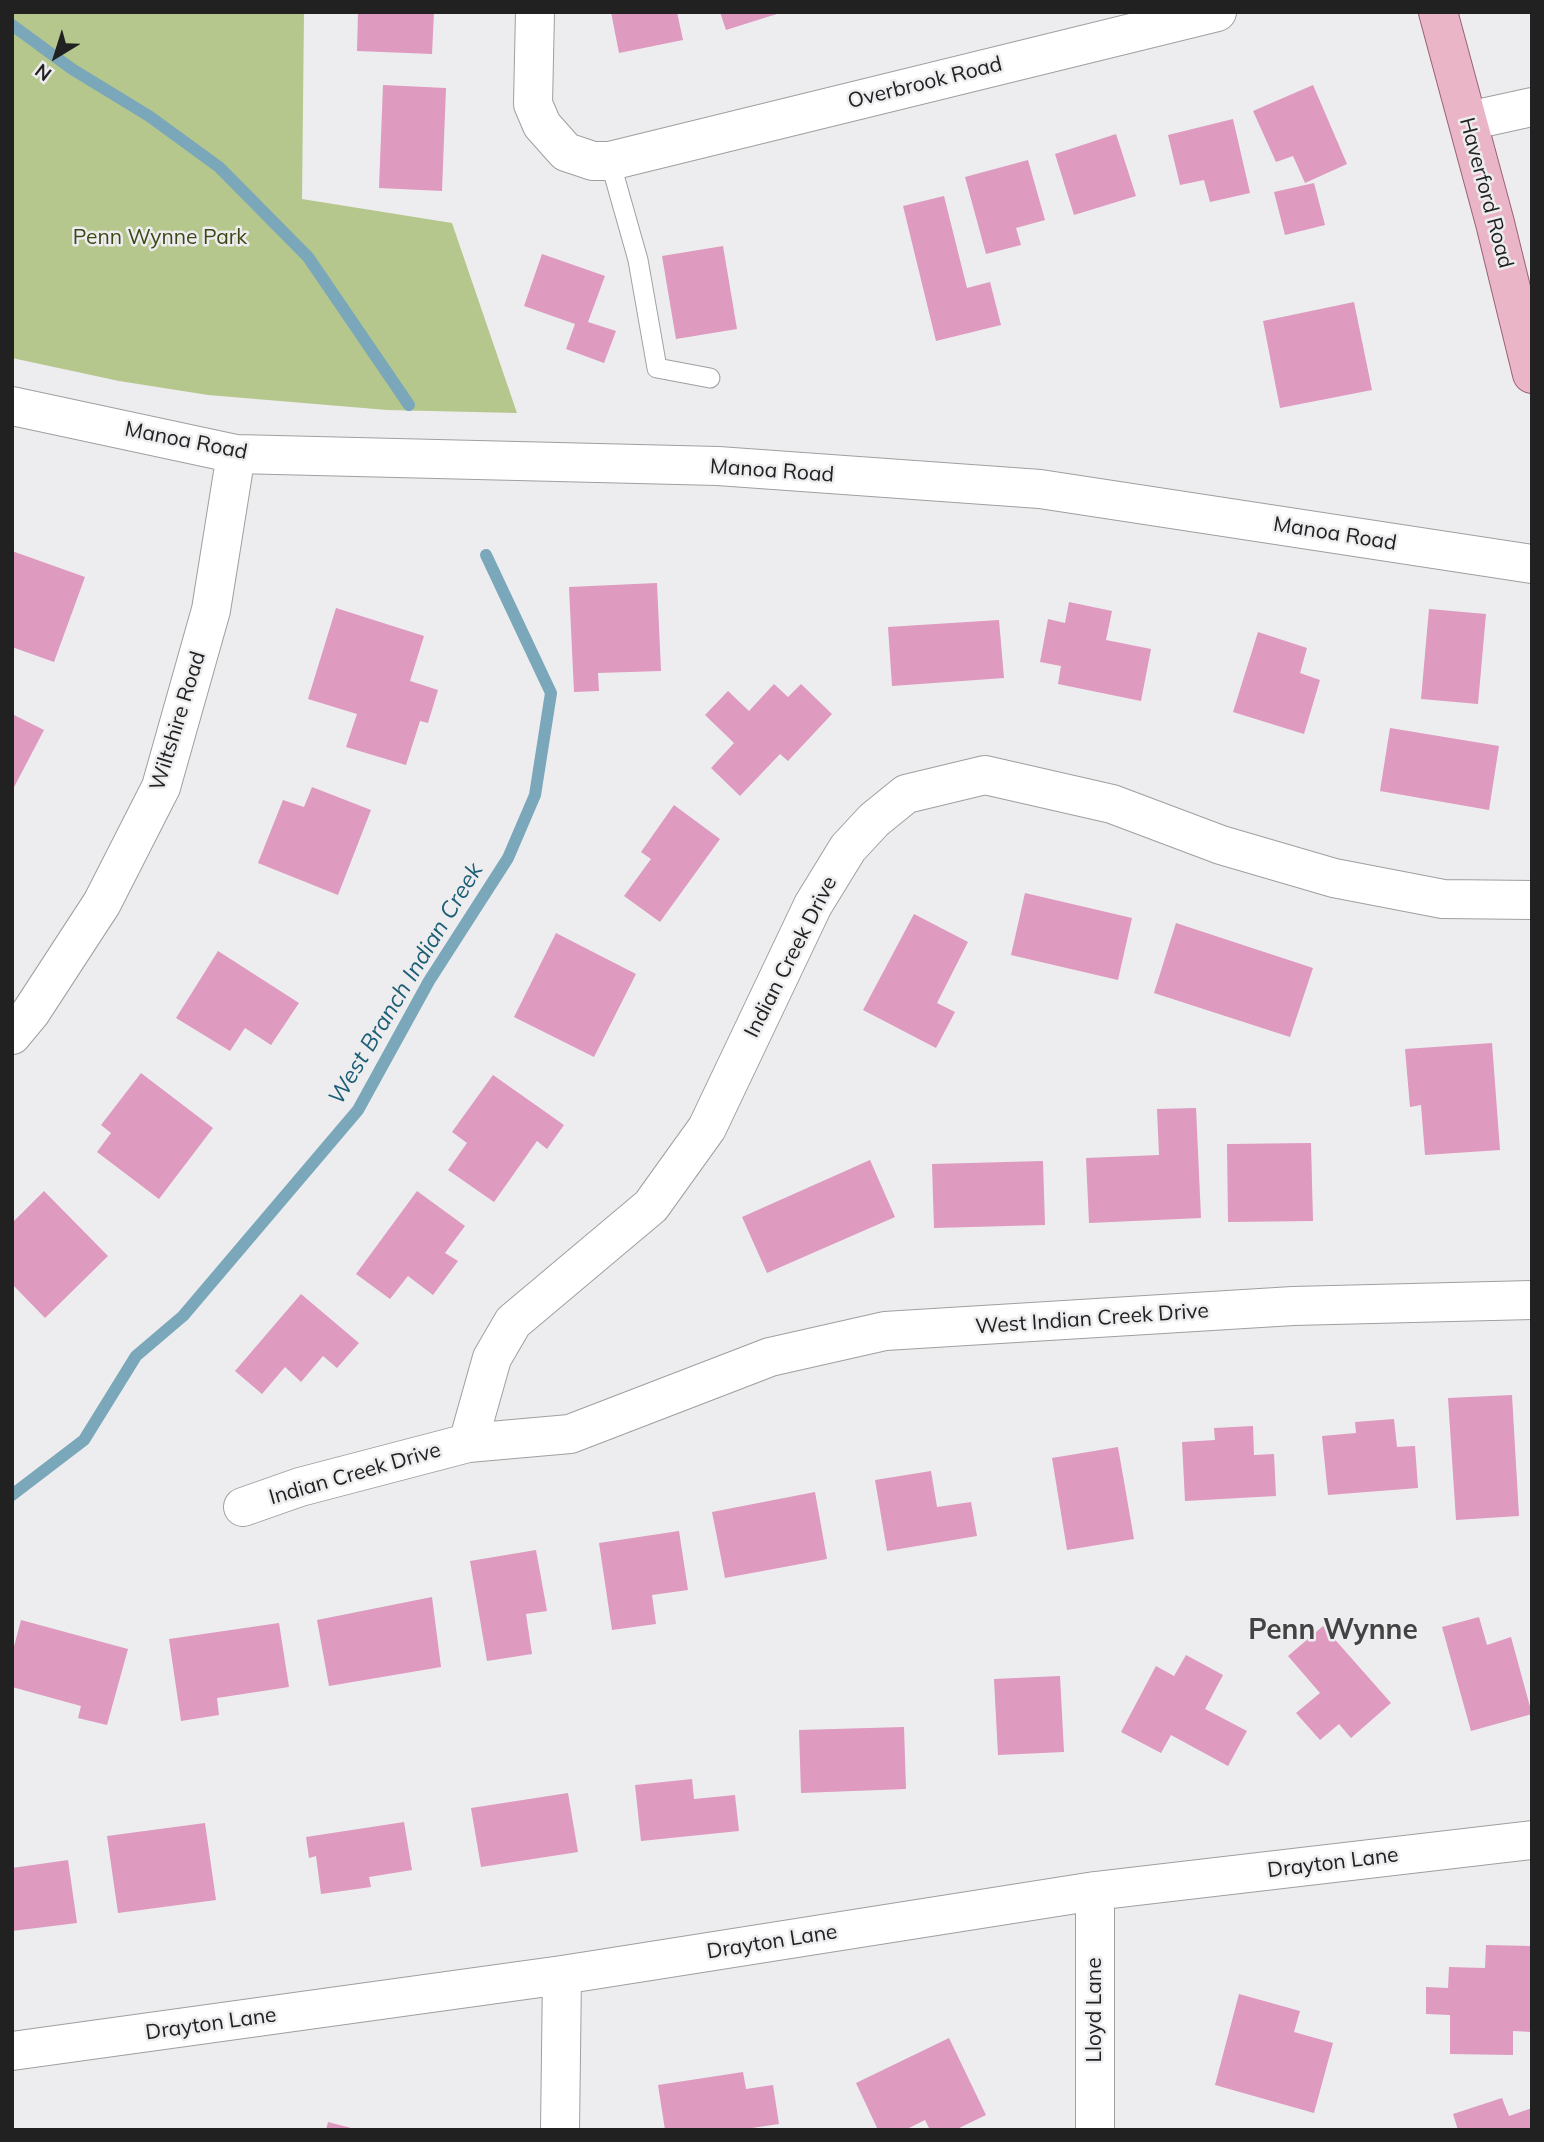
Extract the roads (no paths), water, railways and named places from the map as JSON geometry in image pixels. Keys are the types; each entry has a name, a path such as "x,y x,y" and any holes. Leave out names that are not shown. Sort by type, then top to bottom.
{"main road":[{"name":"Haverford Road","path":"1438,12 1532,374"}],"street":[{"path":"534,12 532,94 542,125 566,152 593,161 621,158"},
{"name":"Overbrook Road","path":"621,158 1217,12"},
{"path":"1468,121 1532,107"},
{"name":"Manoa Road","path":"12,406 236,454 718,466 1040,489 1532,564"},
{"name":"Wiltshire Road","path":"12,1035 32,1012 102,903 161,787 211,610 236,454"},
{"name":"Indian Creek Drive","path":"468,1443 492,1358 513,1322 651,1206 707,1128 820,894 848,848 874,820 906,794 985,775 1112,804 1221,845 1334,878 1443,899 1532,900"},
{"name":"West Indian Creek Drive","path":"662,1398 770,1357 885,1331 1293,1306 1532,1300"},
{"name":"Indian Creek Drive","path":"243,1507 300,1487 468,1443 570,1434 662,1398"},
{"name":"Drayton Lane","path":"12,2051 562,1975 1095,1891 1532,1840"},
{"name":"Lloyd Lane","path":"1095,1891 1096,2130"},
{"path":"560,2130 562,1975"}],"lane":[{"path":"621,158 657,368 710,378"}],"waterway":[{"name":"West Branch Indian Creek","path":"12,25 72,69 149,116 219,167 308,257 409,405"},
{"name":"West Branch Indian Creek","path":"12,1495 84,1440 136,1356 183,1316 358,1110 429,981 508,858 535,795 551,693 486,555"}],"district":[{"name":"Penn Wynne","path":"1333,1631"}],"park label":[{"name":"Penn Wynne Park","path":"160,238"}]}
